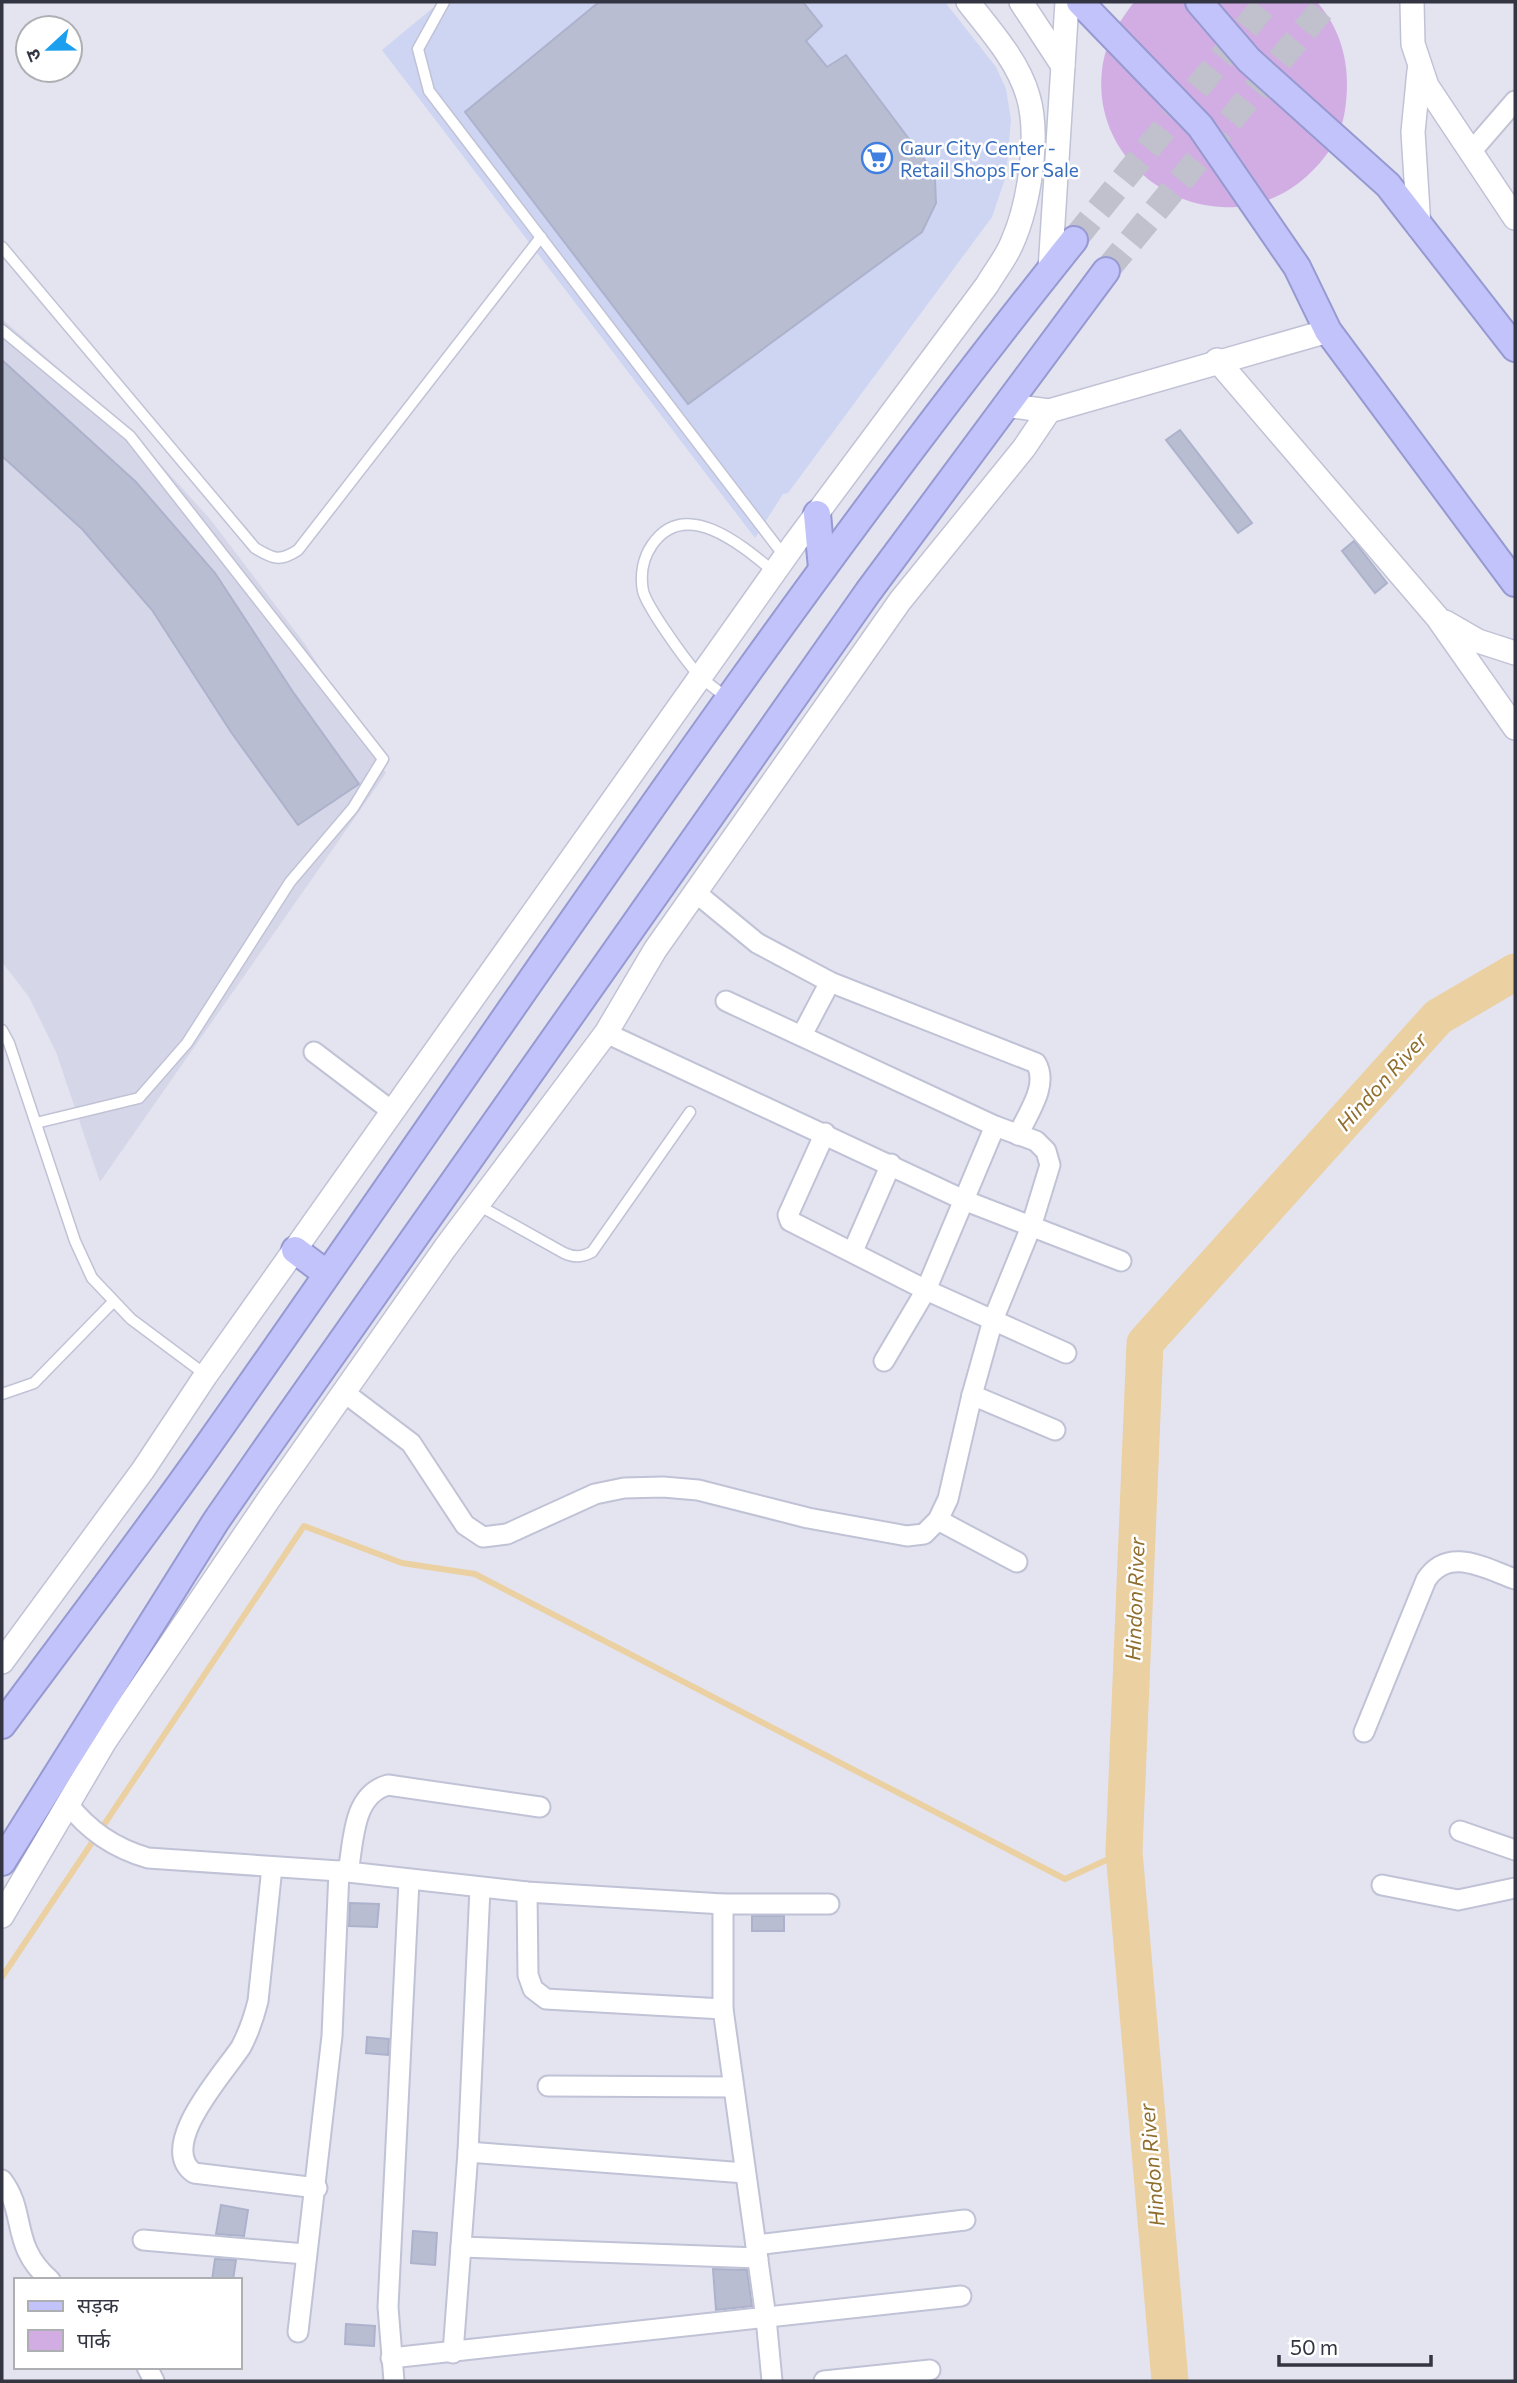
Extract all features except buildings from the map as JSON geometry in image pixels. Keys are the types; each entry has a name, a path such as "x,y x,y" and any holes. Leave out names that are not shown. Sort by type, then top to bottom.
{"main road":[{"path":"1080,2 1200,126 1297,267 1328,331 1515,583"},
{"path":"1199,2 1249,60 1388,186 1515,348"},
{"path":"2,1725 202,1454 822,568 975,363 1074,240"},
{"path":"2,1862 216,1521 852,615 1106,271"},
{"path":"817,514 822,568"},
{"path":"295,1250 327,1273"}],"street":[{"path":"2,1661 143,1470 206,1375 780,565 988,285 1012,244 1023,210 1034,130 1028,95 1016,70 968,2"},
{"path":"1021,2 1063,66"},
{"path":"1050,270 1067,2"},
{"path":"1412,2 1413,44 1427,86 1469,153 1515,218"},
{"path":"1419,227 1413,132 1420,65"},
{"path":"1469,153 1515,101"},
{"path":"1034,130 1060,112"},
{"path":"1005,405 1049,411 1217,360 1328,331"},
{"path":"1217,360 1437,617 1515,728"},
{"path":"2,1916 105,1741 269,1499 478,1205 606,1033 655,950 900,601 1024,448 1049,411"},
{"path":"1437,617 1478,641 1515,653"},
{"path":"695,892 757,943 830,982 1036,1063 1041,1072 1041,1083 1018,1135"},
{"path":"802,1035 830,982"},
{"path":"345,1393 411,1443 465,1525 483,1537 506,1534 568,1504 624,1488 698,1490 808,1518 907,1536 925,1534 938,1520 948,1499 971,1395 993,1320 1031,1227 1050,1164 1046,1151 1036,1141 995,1126 726,1001"},
{"path":"606,1033 966,1201 1121,1261"},
{"path":"314,1052 393,1112"},
{"path":"884,1362 926,1290 966,1201 995,1126"},
{"path":"825,1133 788,1217 792,1222 926,1290 1066,1353"},
{"path":"853,1251 891,1164"},
{"path":"971,1395 1055,1430"},
{"path":"938,1520 1017,1562"},
{"path":"1364,1732 1426,1580 1434,1568 1444,1562 1457,1560 1515,1579"},
{"path":"298,2332 305,2254 317,2188 344,1872 365,1799 375,1789 388,1785 540,1807"},
{"path":"67,1803 86,1828 126,1852 148,1858 344,1872 527,1892 723,1904 829,1905"},
{"path":"1460,1831 1515,1850"},
{"path":"272,1867 258,2001 253,2022 241,2046 193,2112 183,2159 186,2168 194,2173 317,2188"},
{"path":"394,2381 388,2307 409,1881"},
{"path":"1382,1885 1458,1900 1515,1888"},
{"path":"453,2353 468,2152 480,1888"},
{"path":"527,1892 528,1975 537,1994 546,1999 723,2009"},
{"path":"723,1904 723,2009 766,2318 772,2381"},
{"path":"548,2086 733,2087"},
{"path":"468,2152 746,2173"},
{"path":"2,2180 12,2196 27,2251 36,2268 48,2278"},
{"path":"461,2247 757,2252 965,2220"},
{"path":"143,2240 305,2254"},
{"path":"391,2358 961,2296"},
{"path":"824,2381 930,2370"}],"lane":[{"path":"444,2 418,49 429,91 541,237 780,565"},
{"path":"2,247 255,548 274,559 285,559 298,550 541,237"},
{"path":"2,330 130,436 383,759 354,808 290,882 187,1043 138,1098 36,1123"},
{"path":"729,700 701,678 649,606 643,592 643,565 654,541 672,527 698,525 780,565"},
{"path":"2,1030 75,1241 92,1278 131,1319 206,1375"},
{"path":"478,1205 564,1253 573,1257 584,1256 592,1252 690,1112"},
{"path":"2,1394 34,1383 113,1302"}],"shaded area":[{"path":"440,2 945,2 996,67 1006,89 1011,120 1006,176 992,217 788,493 783,494 755,538 382,50"},
{"path":"2,319 102,406 153,456 210,519 305,644 386,773 100,1182 56,1052 29,997 2,962"}],"green space":[{"path":"1134,2 1317,2 1334,26 1339,39 1347,81 1345,110 1340,130 1320,163 1306,177 1272,199 1235,207 1199,204 1165,190 1136,168 1115,139 1103,103 1105,54 1115,31"}],"waterway":[{"name":"Hindon River","path":"1170,2381 1124,1852 1145,1343 1438,1017 1515,972"},
{"path":"2,1977 304,1526 402,1563 475,1574 1065,1879 1124,1852"}],"tunnel":[{"path":"1074,240 1267,2"},
{"path":"1106,271 1328,2"}],"place":[{"name":"Gaur City Center - Retail Shops For Sale","path":"877,158"}]}
